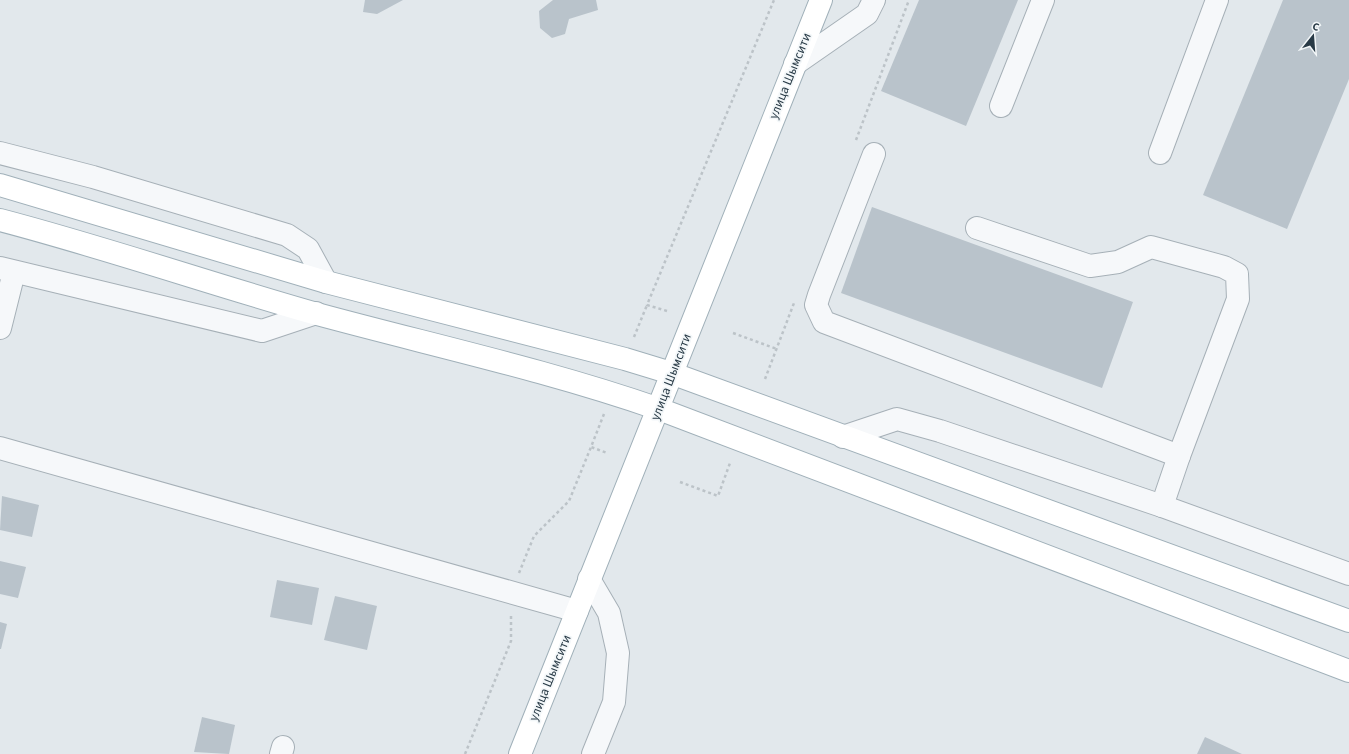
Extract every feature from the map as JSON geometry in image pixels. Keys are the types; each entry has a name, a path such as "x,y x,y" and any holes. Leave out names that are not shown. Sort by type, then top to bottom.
{"main road":[{"name":"улица Шымсити","path":"520,754 821,0"},
{"path":"0,185 326,282 618,357 671,373 1349,621"},
{"path":"0,220 316,313 536,370 659,409 1349,671"}],"street":[{"path":"795,64 867,14 874,0"},
{"path":"1001,106 1043,0"},
{"path":"1160,153 1217,0"},
{"path":"0,153 93,177 287,235 308,249 326,282"},
{"path":"874,154 816,305 824,322 1179,456"},
{"path":"977,228 1090,266 1118,262 1151,246 1224,267 1237,274 1238,299 1179,456 1162,506"},
{"path":"0,328 7,270 262,331 316,313"},
{"path":"843,437 897,419 940,431 1162,506 1349,574"},
{"path":"0,448 577,611"},
{"path":"589,579 609,613 618,653 614,702 593,754"}],"path":[{"path":"634,337 774,0"},
{"path":"647,305 667,311"},
{"path":"733,333 777,349"},
{"path":"604,413 590,447 608,453"},
{"path":"680,482 718,496 730,463"}],"building":[{"path":"365,0 403,0 377,14 363,12"},
{"path":"553,0 596,0 598,10 569,19 565,34 552,38 540,28 539,11"},
{"path":"919,0 1018,0 966,126 881,91"},
{"path":"1283,0 1349,0 1349,79 1287,229 1203,195"},
{"path":"872,207 1133,302 1102,388 841,293"},
{"path":"2,496 39,505 32,537 0,530"},
{"path":"0,561 26,567 18,598 0,594"},
{"path":"277,580 319,588 312,625 270,617"},
{"path":"335,596 377,606 367,650 324,640"},
{"path":"0,622 7,624 1,649 0,649"},
{"path":"202,717 235,725 229,754 194,752"},
{"path":"1205,737 1242,754 1197,754"}]}
